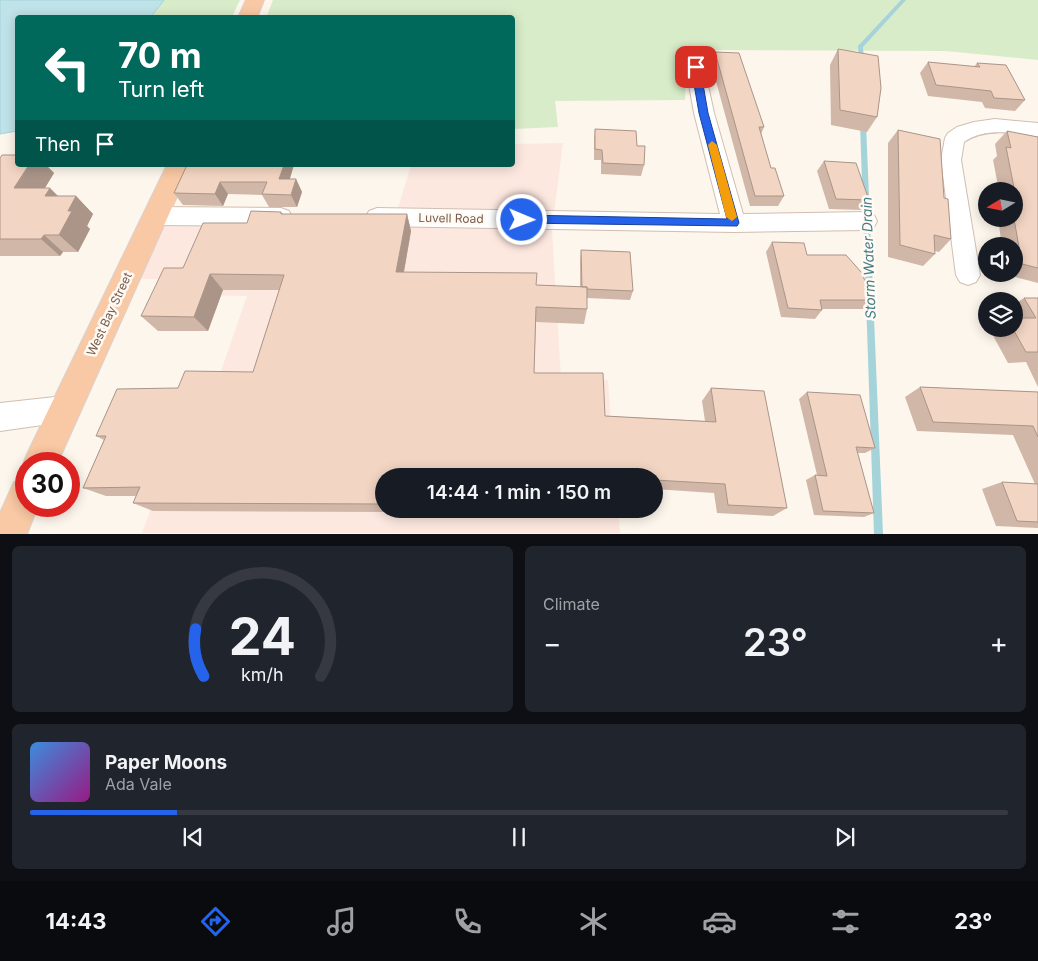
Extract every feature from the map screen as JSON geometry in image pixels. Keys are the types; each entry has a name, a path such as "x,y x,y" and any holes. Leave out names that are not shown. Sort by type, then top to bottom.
{"highway":[{"path":"248,15 255,0"},
{"name":"West Bay Street","path":"45,452 178,167"},
{"path":"9,534 16,517"}],"street":[{"path":"696,67 704,113 734,223"},
{"path":"968,275 951,160 955,138 971,129 982,127 1014,127 1038,130"},
{"path":"155,216 304,217"},
{"name":"Luvell Road","path":"360,217 734,223 866,221"},
{"path":"0,416 64,409"}],"shaded area":[{"path":"563,143 552,230 561,378 608,380 614,468 375,468 375,518 619,518 620,533 142,533 202,371 221,371 247,296 184,295 191,279 140,279 163,226 393,225 410,167 515,167 515,144"}],"green space":[{"path":"164,0 240,0 233,15 153,15"},
{"path":"273,0 1038,0 1038,60 945,51 687,50 685,100 555,101 558,127 515,129 515,15 267,15"}],"water":[{"path":"0,0 164,0 153,15 15,15 15,131 0,134"}],"building":[{"path":"838,49 878,56 881,88 877,117 840,110"},
{"path":"715,52 739,53 764,127 759,127 771,168 775,168 784,196 755,196"},
{"path":"928,62 980,67 977,63 1006,65 1025,100 994,98 991,91 936,85"},
{"path":"595,129 636,131 637,146 645,146 644,165 603,163 602,150 595,149"},
{"path":"898,130 940,139 944,198 948,199 951,239 934,235 935,254 900,245"},
{"path":"1007,131 1038,137 1038,268 1023,264 1023,237 1017,237 1016,228 1023,227 1023,182 1013,182 1006,147 1011,148"},
{"path":"2,155 15,155 15,167 28,167 14,188 50,188 45,196 76,196 68,211 72,211 59,235 44,235 41,239 0,239 0,158"},
{"path":"824,161 856,163 869,200 836,199"},
{"path":"186,167 283,167 279,179 296,179 291,195 262,194 267,182 220,182 215,194 174,193"},
{"path":"251,211 281,212 281,214 407,214 396,272 537,273 536,285 587,287 587,309 536,307 534,373 603,373 605,416 716,422 711,388 764,391 787,508 728,505 725,484 663,481 663,468 375,468 375,504 133,503 140,487 83,488 106,436 96,436 117,389 178,388 185,371 253,372 284,275 210,274 194,317 141,316 164,268 183,268 203,223 247,223"},
{"path":"772,242 804,243 807,255 846,255 862,273 872,300 820,300 822,310 788,308"},
{"path":"581,250 630,252 633,291 587,289 587,287 582,287"},
{"path":"1024,298 1038,298 1038,352 1026,352 1018,337 1023,337 1023,318 1036,318"},
{"path":"920,387 1038,392 1038,437 1033,426 933,422"},
{"path":"807,392 860,395 875,448 856,447 874,513 823,511 815,475 827,476"},
{"path":"1002,482 1038,484 1038,522 1017,521"}],"waterway":[{"name":"Storm Water Drain","path":"861,61 860,47 904,0"},
{"name":"Storm Water Drain","path":"863,124 879,534"}],"slow traffic":[{"path":"712,145 732,217"}],"route":[{"path":"522,220 734,223 704,113 696,67"}]}
